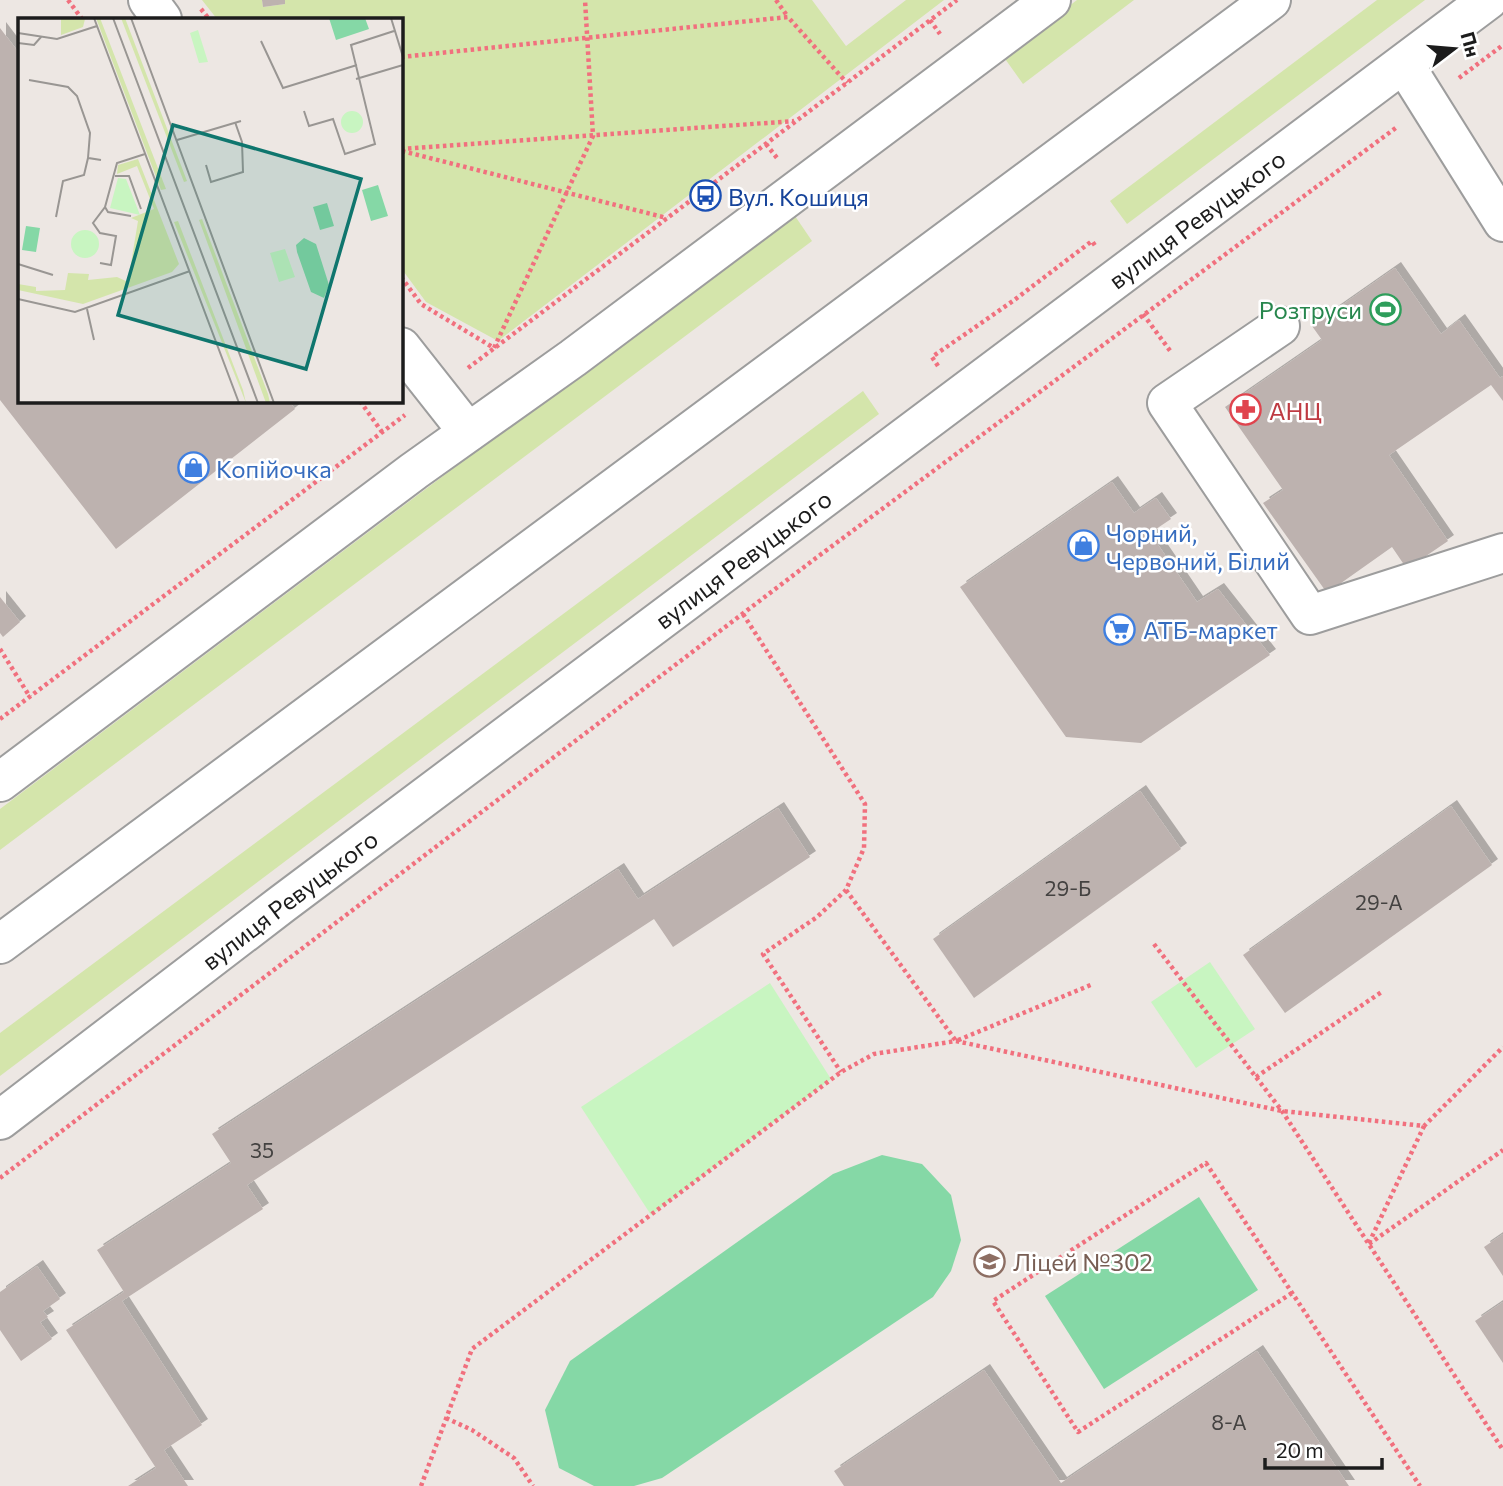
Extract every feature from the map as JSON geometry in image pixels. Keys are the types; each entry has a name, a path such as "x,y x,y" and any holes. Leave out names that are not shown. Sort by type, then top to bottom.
{"street":[{"path":"148,0 161,18"},
{"path":"0,782 1051,0"},
{"path":"0,944 1271,0"},
{"name":"вулиця Ревуцького","path":"0,1120 282,904 1488,0"},
{"path":"1404,64 1503,222"},
{"path":"1280,326 1167,403 1310,615 1503,553"},
{"path":"402,347 468,432"}],"path":[{"path":"68,0 81,18"},
{"path":"494,348 593,136 585,0"},
{"path":"776,0 847,83"},
{"path":"0,719 957,0"},
{"path":"402,57 788,17"},
{"path":"0,1178 743,614 1503,45"},
{"path":"402,150 797,121"},
{"path":"402,150 667,218"},
{"path":"932,357 1092,241 1194,385"},
{"path":"402,278 421,304 494,348"},
{"path":"361,402 383,432"},
{"path":"743,614 865,804 864,848 846,890 817,917 763,954 841,1072"},
{"path":"0,649 30,697"},
{"path":"846,890 956,1041 1282,1111 1424,1126"},
{"path":"1154,944 1282,1111 1503,1450"},
{"path":"421,1486 472,1349 841,1072 874,1054 956,1041 1093,984"},
{"path":"1256,1077 1383,991"},
{"path":"1369,1244 1424,1126 1503,1047"},
{"path":"1369,1244 1503,1150"},
{"path":"1292,1293 1078,1432 993,1301 1206,1163 1420,1486"},
{"path":"446,1418 472,1430 514,1458 533,1486"}],"green space":[{"path":"202,0 262,0 263,7 285,4 285,0 812,0 846,46 906,0 944,0 498,341 426,302 402,269 402,18 216,18"},
{"path":"1077,0 1134,0 1023,84 1003,56"},
{"path":"1377,0 1425,0 1127,224 1110,201"},
{"path":"793,213 812,241 0,850 0,809"},
{"path":"863,391 879,414 0,1076 0,1033"},
{"path":"1210,962 1255,1029 1196,1068 1151,1002"},
{"path":"770,983 831,1079 651,1215 581,1107"},
{"path":"882,1155 922,1164 951,1195 961,1240 951,1271 933,1297 662,1478 634,1486 594,1486 559,1468 545,1410 570,1361 833,1174"},
{"path":"1199,1197 1258,1290 1104,1389 1045,1296"}],"building":[{"path":"262,0 285,0 285,4 263,7"},
{"path":"0,28 18,52 18,402 290,402 295,409 116,549 0,400"},
{"path":"1395,268 1441,334 1459,320 1500,378 1503,376 1503,401 1491,385 1389,455 1448,541 1407,569 1392,547 1327,593 1263,503 1283,490 1225,407 1322,340 1312,326"},
{"name":"АТБ-маркет","path":"1112,482 1134,513 1156,498 1171,519 1150,533 1197,602 1218,589 1270,655 1141,743 1066,737 960,587"},
{"path":"0,597 20,622 3,637 0,633"},
{"path":"1140,791 1181,849 974,998 933,939"},
{"path":"1451,806 1492,865 1285,1013 1243,955"},
{"path":"778,808 810,857 673,947 654,919 247,1185 263,1209 122,1301 202,1425 164,1450 188,1486 128,1486 156,1468 66,1330 124,1292 97,1250 231,1163 212,1134 618,869 638,899"},
{"path":"1503,1234 1503,1276 1484,1247"},
{"path":"37,1266 60,1299 43,1311 48,1317 40,1322 52,1339 21,1361 0,1330 0,1292"},
{"path":"1503,1302 1503,1363 1475,1321"},
{"path":"1257,1351 1349,1486 844,1486 834,1471 984,1370 1061,1483"}],"place":[{"name":"Вул. Кошиця","path":"705,196"},
{"name":"Розтруси","path":"1385,309"},
{"name":"АНЦ","path":"1246,410"},
{"name":"Копійочка","path":"193,468"},
{"name":"Чорний, Червоний, Білий","path":"1083,546"},
{"name":"АТБ-маркет","path":"1120,629"},
{"name":"Ліцей №302","path":"990,1261"}]}
